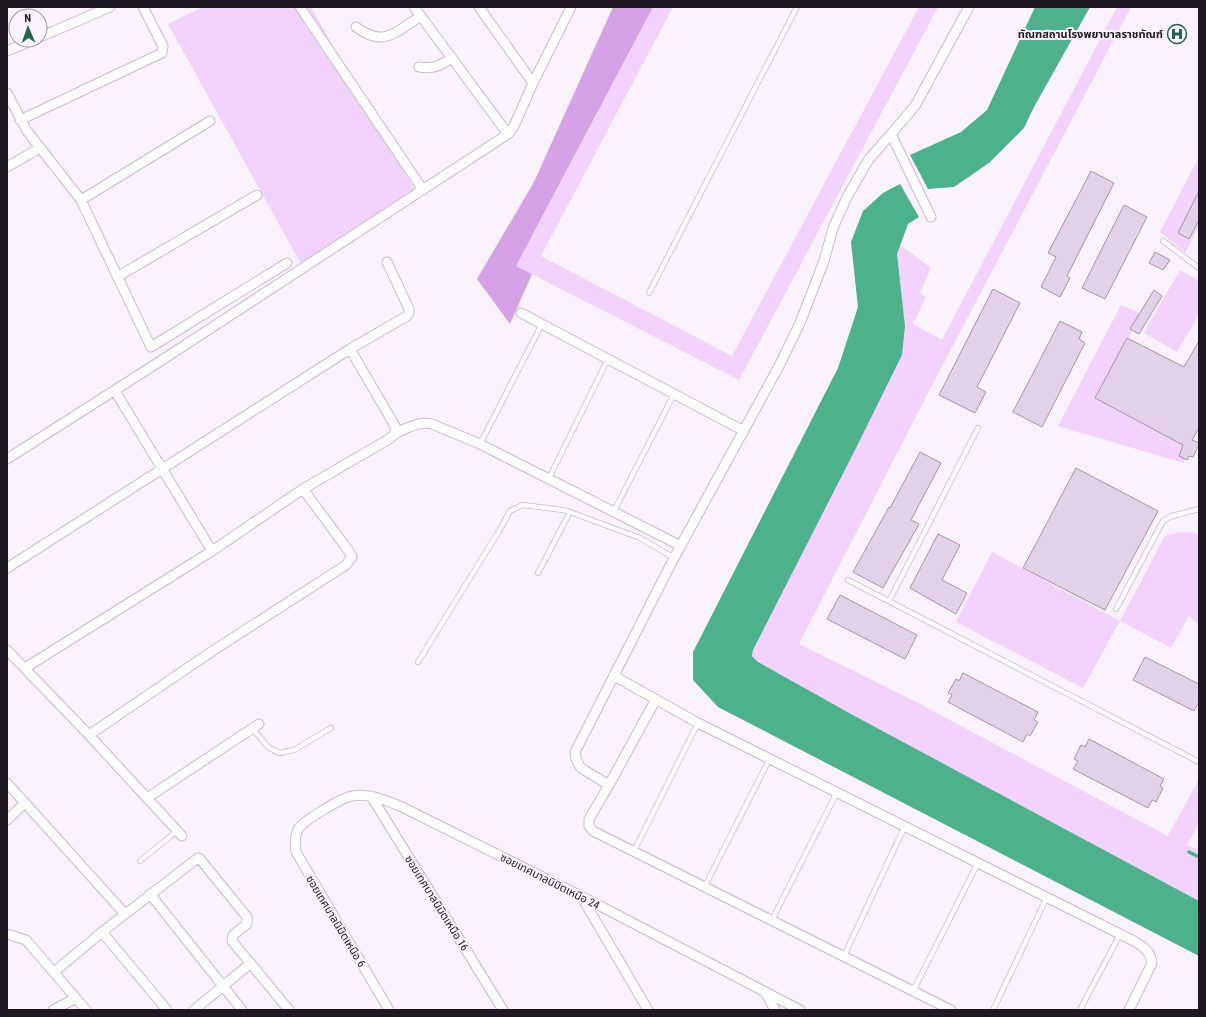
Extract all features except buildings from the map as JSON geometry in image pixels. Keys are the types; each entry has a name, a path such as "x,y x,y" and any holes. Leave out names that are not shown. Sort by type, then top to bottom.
{"street":[{"path":"48,34 110,7"},
{"path":"20,120 162,53 163,46 143,7"},
{"path":"300,7 423,190"},
{"path":"414,7 508,134"},
{"path":"479,7 532,83"},
{"path":"7,459 115,391 508,134 514,126 532,83 571,7"},
{"path":"608,785 580,768 575,752 674,558 779,366 800,323 824,261 833,228 847,197 869,158 915,106 969,7"},
{"path":"356,27 366,34 381,38 388,36 421,16"},
{"path":"420,67 430,68 438,66 452,58"},
{"path":"7,93 27,131 81,200 151,347 286,263"},
{"path":"81,200 210,121"},
{"path":"891,134 931,217"},
{"path":"7,167 40,148"},
{"path":"117,277 257,195"},
{"path":"7,568 163,470 350,349 407,316 409,313 409,308 387,262"},
{"path":"521,313 744,431"},
{"path":"350,349 395,426 395,433"},
{"path":"115,391 212,551"},
{"path":"25,668 212,551 303,489 389,439 395,433 427,422 480,444 681,546"},
{"path":"89,735 214,650 350,561 352,556 303,489"},
{"path":"7,650 89,735 180,834"},
{"path":"614,676 698,722 1047,897 1147,949 1151,956 1152,963 1130,1010"},
{"path":"656,699 589,819 589,826 593,831 951,1010"},
{"path":"147,798 256,726"},
{"path":"7,783 125,914"},
{"name":"ซอยเทศบาลนิมิตเหนือ 24","path":"298,829 314,816 351,796 371,796 400,806 581,896 800,1010"},
{"name":"ซอยเทศบาลนิมิตเหนือ 16","path":"371,796 503,1010"},
{"path":"7,820 26,803"},
{"name":"ซอยเทศบาลนิมิตเหนือ 6","path":"298,829 294,845 296,852 389,1010"},
{"path":"54,972 150,894 196,859 200,859 247,917 246,924 232,935 232,941 289,1010"},
{"path":"150,894 242,1010"},
{"path":"581,896 648,1010"},
{"path":"102,932 167,1010"},
{"path":"7,934 26,940 86,1010"},
{"path":"194,1010 251,963"},
{"path":"765,992 775,1010"},
{"path":"52,1010 76,998"}],"lane":[{"path":"649,293 797,7"},
{"path":"1163,241 1199,268"},
{"path":"480,444 542,324"},
{"path":"549,478 608,359"},
{"path":"614,511 674,394"},
{"path":"889,601 978,428"},
{"path":"418,662 500,531 510,511 523,505 570,512 640,538 674,558"},
{"path":"1116,609 1163,521 1172,516 1199,509"},
{"path":"538,573 570,512"},
{"path":"848,580 1199,762"},
{"path":"634,851 698,722"},
{"path":"256,726 268,747 279,753 294,750 331,728"},
{"path":"705,886 770,758"},
{"path":"772,920 837,792"},
{"path":"844,956 905,826"},
{"path":"140,861 180,834"},
{"path":"913,991 978,863"},
{"path":"993,1010 1047,897"},
{"path":"1080,1010 1120,934"}],"shaded area":[{"path":"203,7 311,7 414,189 301,264 168,24"},
{"path":"613,7 653,7 516,266 532,274 510,324 477,279 534,182"},
{"path":"653,7 673,7 541,256 732,356 919,7 938,7 739,380 516,266"},
{"path":"1035,7 1090,7 1034,107 1024,128 989,163 954,187 928,189 910,155 961,132 987,110"},
{"path":"1117,7 1131,7 927,395 799,644 914,701 1168,836 1199,779 1199,823 1187,845 1199,851 1199,901 851,714 758,662 752,656 753,650 905,326 897,254 900,245 931,268 920,293 926,297 913,324 942,340"},
{"path":"1199,157 1199,226 1185,253 1160,232"},
{"path":"900,184 919,217 908,224 897,254 905,326 902,355 753,650 752,656 758,662 851,714 1199,901 1199,956 718,707 693,680 693,652 838,368 858,307 851,242 863,211 883,193"},
{"path":"1180,270 1199,281 1199,314 1177,352 1144,333"},
{"path":"1121,305 1140,313 1104,399 1107,404 1188,447 1184,463 1058,426"},
{"path":"1186,532 1195,533 1199,536 1199,625 1189,616 1171,648 1120,621 1165,536"},
{"path":"992,552 1120,621 1083,688 956,622"}],"waterway":[{"path":"1189,852 1199,857"}],"place":[{"name":"ทัณฑสถานโรงพยาบาลราชทัณฑ์","path":"1177,34"}]}
